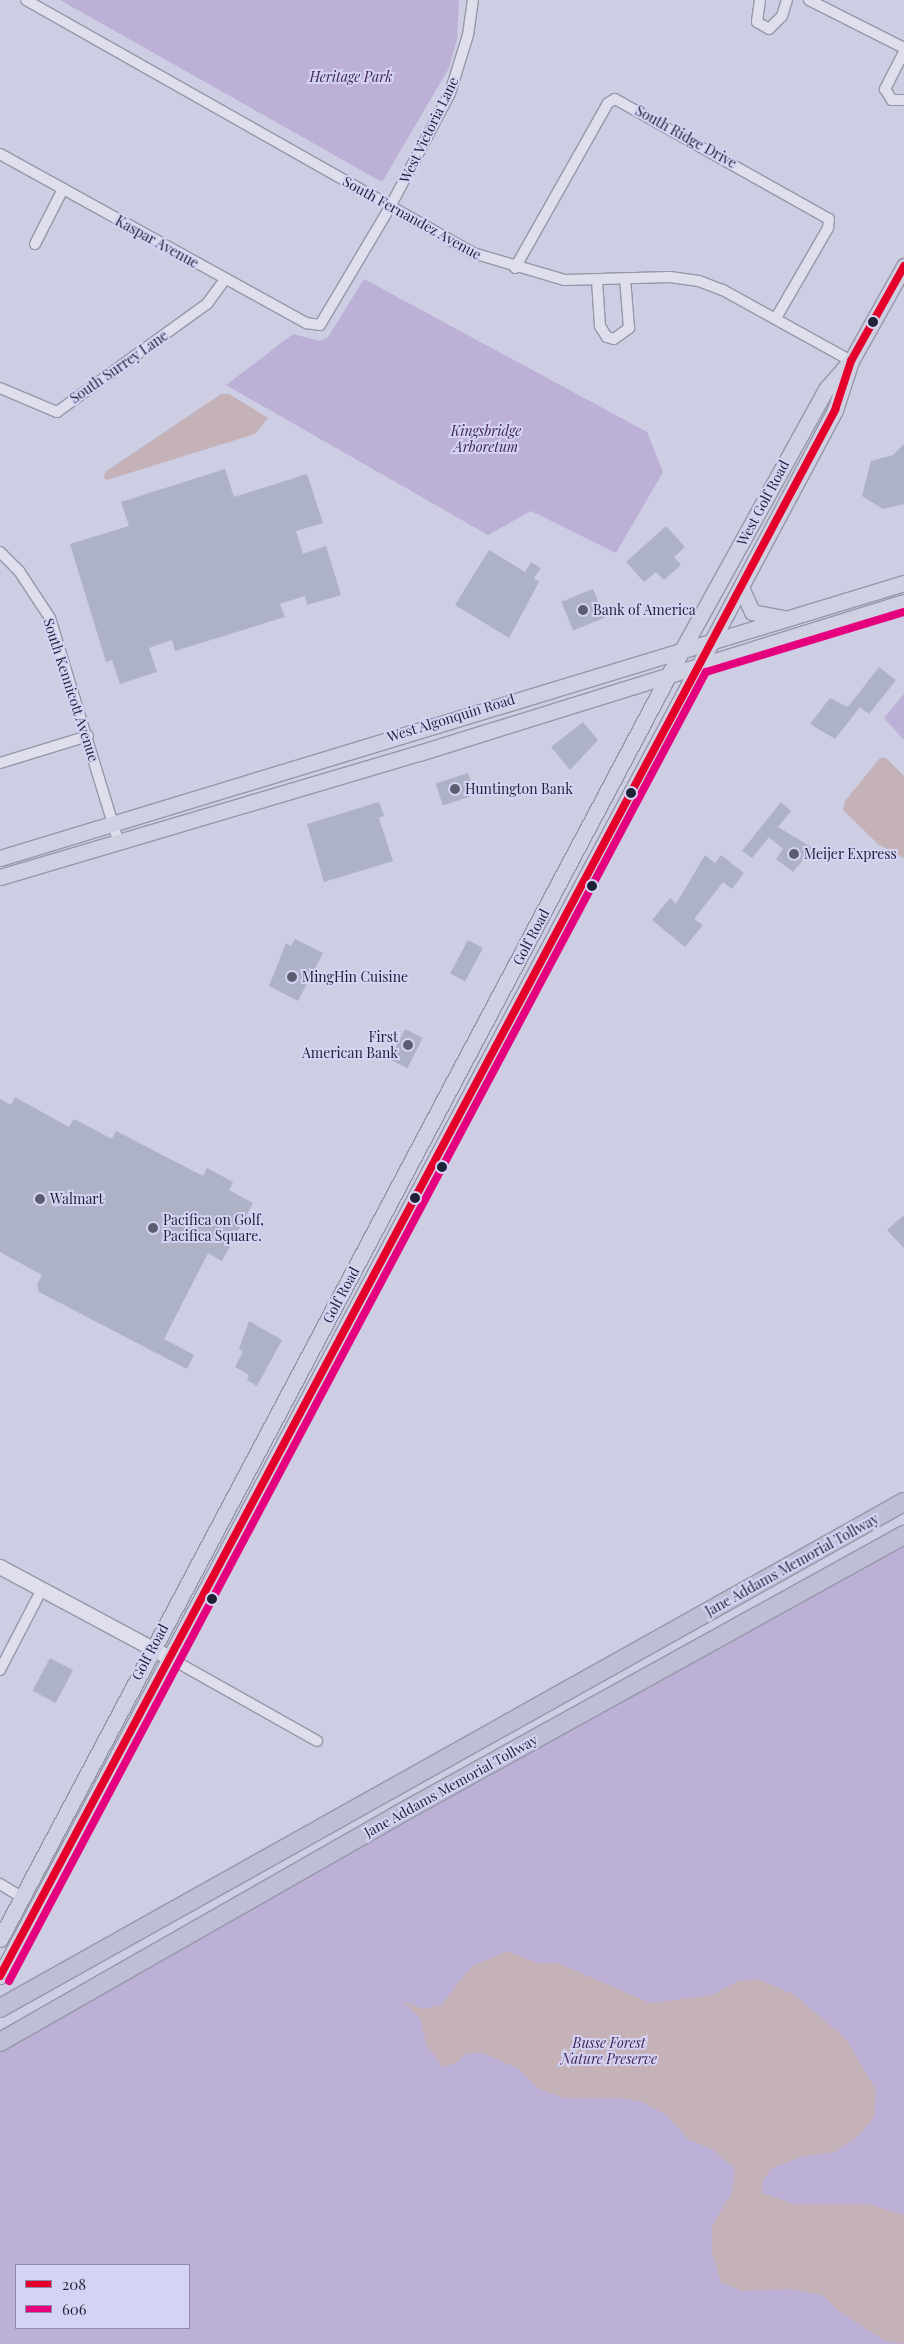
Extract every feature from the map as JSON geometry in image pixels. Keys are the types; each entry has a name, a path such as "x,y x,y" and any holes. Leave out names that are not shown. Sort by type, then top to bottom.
{"highway":[{"name":"Jane Addams Memorial Tollway","path":"0,2008 904,1502"},
{"name":"Jane Addams Memorial Tollway","path":"0,2042 401,1812 904,1535"}],"main road":[{"name":"West Golf Road","path":"699,664 742,588 835,410 851,361 904,266"},
{"name":"West Golf Road","path":"682,650 826,389 851,361"},
{"name":"West Algonquin Road","path":"0,858 904,583"},
{"path":"742,588 752,612 793,618"},
{"name":"West Algonquin Road","path":"0,877 118,840 419,753 671,672 904,602"},
{"name":"Golf Road","path":"0,1939 151,1648 682,650"},
{"name":"Golf Road","path":"0,1976 168,1657 699,664"},
{"path":"0,1567 168,1657"}],"street":[{"name":"South Fernandez Avenue","path":"26,0 473,253 515,268 566,280 670,277 699,281 776,318 851,361"},
{"name":"West Victoria Lane","path":"316,325 325,321 390,207 450,93 468,36 473,0"},
{"path":"760,0 756,22 770,29 782,16 787,0"},
{"path":"809,0 904,48"},
{"path":"904,52 885,89 892,100 904,100"},
{"name":"South Ridge Drive","path":"515,268 608,103 615,99 829,219 828,228 776,318"},
{"name":"Kaspar Avenue","path":"0,154 306,323 316,325"},
{"path":"35,244 63,190"},
{"path":"597,280 600,326 607,337 614,339 629,328 625,278"},
{"name":"South Surrey Lane","path":"0,388 57,412 207,304 225,279"},
{"name":"South Kennicott Avenue","path":"0,552 19,571 50,618 88,736 118,840"},
{"path":"0,763 88,736"},
{"path":"0,1670 42,1589"},
{"path":"168,1657 317,1741"},
{"path":"0,1884 22,1897"}],"green space":[{"name":"Heritage Park","path":"60,0 459,0 457,39 449,68 382,182"},
{"name":"Kingsbridge Arboretum","path":"364,279 647,432 663,472 616,553 531,511 488,535 226,385 293,334 320,341 328,337"},
{"path":"904,694 904,740 884,718"},
{"name":"Busse Forest Nature Preserve","path":"904,1535 904,2344 0,2344 0,2042"}],"shaded area":[{"path":"221,394 229,394 268,418 255,434 107,480 104,478 105,472"},
{"path":"880,758 886,758 904,776 904,858 879,845 843,810 845,801"},
{"path":"506,1951 538,1963 558,1963 650,2003 713,1995 738,1981 757,1979 795,1995 846,2039 876,2090 874,2117 858,2136 835,2152 800,2157 773,2168 763,2179 762,2193 794,2204 868,2204 904,2215 904,2344 885,2341 840,2312 822,2295 788,2289 742,2291 721,2282 712,2252 712,2226 732,2192 735,2169 714,2150 689,2140 666,2115 642,2102 623,2098 564,2098 539,2089 517,2068 481,2052 466,2054 454,2064 443,2067 427,2046 420,2018 403,2001 423,2009 441,2005 471,1967"}],"building":[{"path":"904,444 904,504 883,509 862,496 871,461 893,455"},
{"path":"225,469 234,497 307,474 323,523 296,531 303,554 326,546 341,595 307,605 305,596 280,604 285,617 175,651 172,640 149,648 157,672 120,684 112,660 106,662 70,544 129,526 121,502"},
{"path":"666,526 685,547 674,557 681,565 664,580 656,572 644,582 626,562"},
{"path":"489,550 525,572 531,562 541,568 534,578 539,582 509,638 455,605"},
{"name":"Bank of America","path":"593,589 605,618 573,630 561,602"},
{"path":"879,667 896,680 869,714 860,707 835,739 810,724 830,698 848,707"},
{"path":"583,722 598,740 570,770 551,747"},
{"name":"Huntington Bank","path":"468,773 475,795 443,805 436,784"},
{"path":"379,802 384,816 379,818 393,861 324,882 307,824"},
{"path":"781,802 791,811 778,827 813,848 793,872 776,859 783,849 769,837 752,858 742,851"},
{"path":"705,855 715,863 721,855 744,873 732,889 723,882 694,919 703,925 685,947 652,920 670,898 676,904"},
{"name":"MingHin Cuisine","path":"295,939 323,953 298,1001 269,986 286,943 291,946"},
{"path":"468,940 483,948 465,982 450,974"},
{"name":"First American Bank","path":"405,1029 423,1038 407,1068 390,1059"},
{"name":"Pacifica on Golf, Pacifica Square.","path":"15,1097 69,1127 74,1119 112,1139 116,1131 203,1176 207,1168 233,1182 229,1190 253,1203 222,1261 208,1253 164,1339 194,1355 187,1369 39,1292 37,1284 42,1275 0,1252 0,1099 11,1105"},
{"path":"904,1215 904,1248 887,1230"},
{"path":"249,1321 282,1340 257,1386 247,1380 249,1375 235,1367 243,1352 239,1349"},
{"path":"50,1658 73,1670 56,1703 33,1691"}],"transit line":[{"name":"208","path":"0,1976 835,410 851,361 904,266"},
{"name":"606","path":"9,1981 706,672 904,612"}],"place":[{"name":"Bank of America","path":"583,610"},
{"name":"Huntington Bank","path":"455,789"},
{"name":"Meijer Express","path":"794,854"},
{"name":"MingHin Cuisine","path":"292,977"},
{"name":"First American Bank","path":"408,1045"},
{"name":"Walmart","path":"40,1199"},
{"name":"Pacifica on Golf, Pacifica Square.","path":"153,1228"}]}
